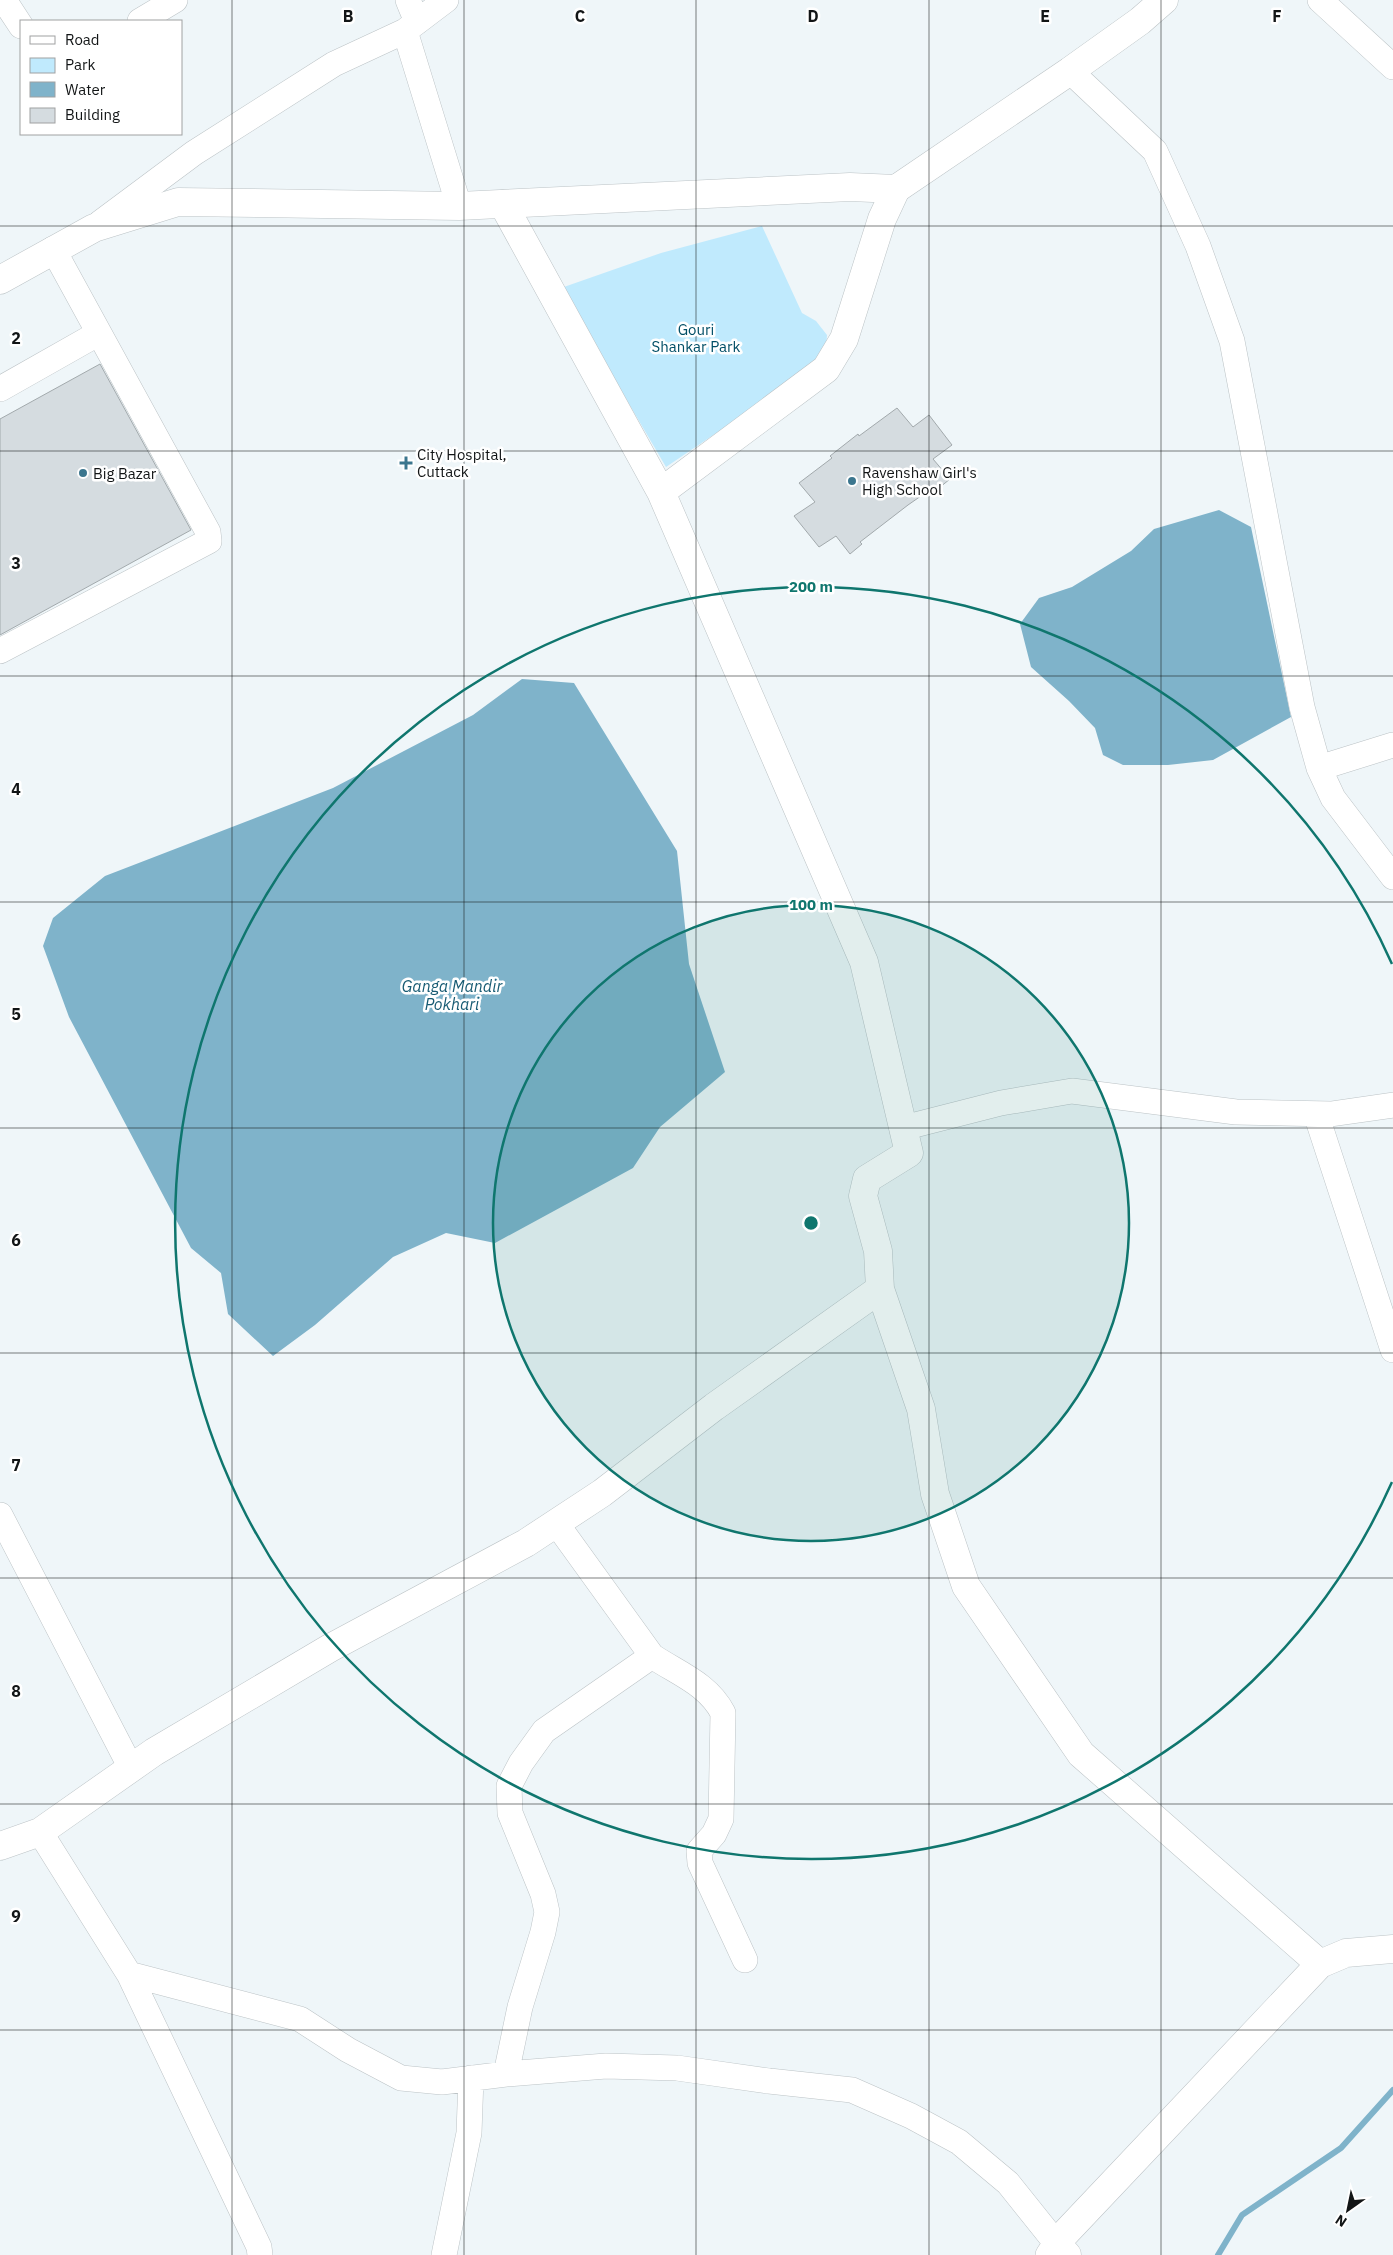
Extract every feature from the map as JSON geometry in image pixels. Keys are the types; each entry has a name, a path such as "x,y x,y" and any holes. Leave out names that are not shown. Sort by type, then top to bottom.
{"street":[{"path":"4,0 20,24"},
{"path":"142,20 175,0"},
{"path":"0,280 94,228 194,153 410,18 446,0"},
{"path":"661,492 826,369 844,339 882,219 896,189 1070,71 1140,21 1164,0"},
{"path":"1320,0 1393,67"},
{"path":"410,18 459,206"},
{"path":"1070,71 1155,151 1198,246 1232,341 1302,707 1319,768 1333,798 1393,877"},
{"path":"94,228 178,202 459,206 850,187 896,189"},
{"path":"502,204 661,492 864,962 909,1153 867,1179 863,1196 878,1251 880,1289 921,1410 935,1494 966,1586 1081,1754 1320,1964"},
{"path":"0,651 209,541 208,532 53,249"},
{"path":"0,389 100,332"},
{"path":"1319,768 1393,745"},
{"path":"903,1128 1001,1102 1072,1092 1236,1112 1331,1114 1393,1105"},
{"path":"1316,1114 1393,1350"},
{"path":"0,1846 40,1832 154,1752 330,1648 526,1543 602,1494 714,1407 880,1289"},
{"path":"0,1515 131,1768"},
{"path":"556,1523 652,1656 695,1680 717,1701 723,1714 720,1819 714,1834 698,1850 700,1863 745,1960"},
{"path":"506,2074 520,2007 543,1932 547,1912 543,1894 510,1813 509,1786 521,1763 544,1731 652,1656"},
{"path":"40,1832 129,1974 254,2238 260,2255"},
{"path":"129,1974 300,2019 348,2050 402,2078 442,2082 506,2074 606,2066 677,2068 852,2090 911,2116 958,2142 1008,2183 1057,2251 1320,1964 1346,1953 1393,1949"},
{"path":"444,2255 469,2133 471,2078"}],"green space":[{"name":"Gouri Shankar Park","path":"762,226 802,313 816,321 827,335 826,349 802,375 666,467 561,288 661,253"}],"water":[{"path":"1219,510 1251,527 1291,717 1213,760 1168,765 1123,765 1103,755 1095,728 1069,701 1031,667 1020,624 1039,598 1072,587 1131,551 1154,529"},
{"name":"Ganga Mandir Pokhari","path":"522,679 574,683 677,851 689,964 725,1072 660,1127 633,1168 495,1243 446,1233 393,1257 315,1325 273,1356 228,1314 221,1273 191,1248 69,1017 43,946 53,918 105,876 333,788 473,715"}],"building":[{"name":"Big Bazar","path":"100,364 191,530 0,635 0,419"},
{"name":"Ravenshaw Girl's High School","path":"897,408 913,427 929,415 952,445 933,459 950,479 934,492 931,489 908,505 860,542 862,544 850,554 836,536 819,547 794,516 815,502 799,483 832,458 830,456 858,434 859,436"}],"waterway":[{"path":"1218,2255 1242,2215 1341,2148 1393,2090"}],"place":[{"name":"City Hospital, Cuttack","path":"406,463"},
{"name":"Big Bazar","path":"83,473"},
{"name":"Ravenshaw Girl's High School","path":"852,481"}]}
